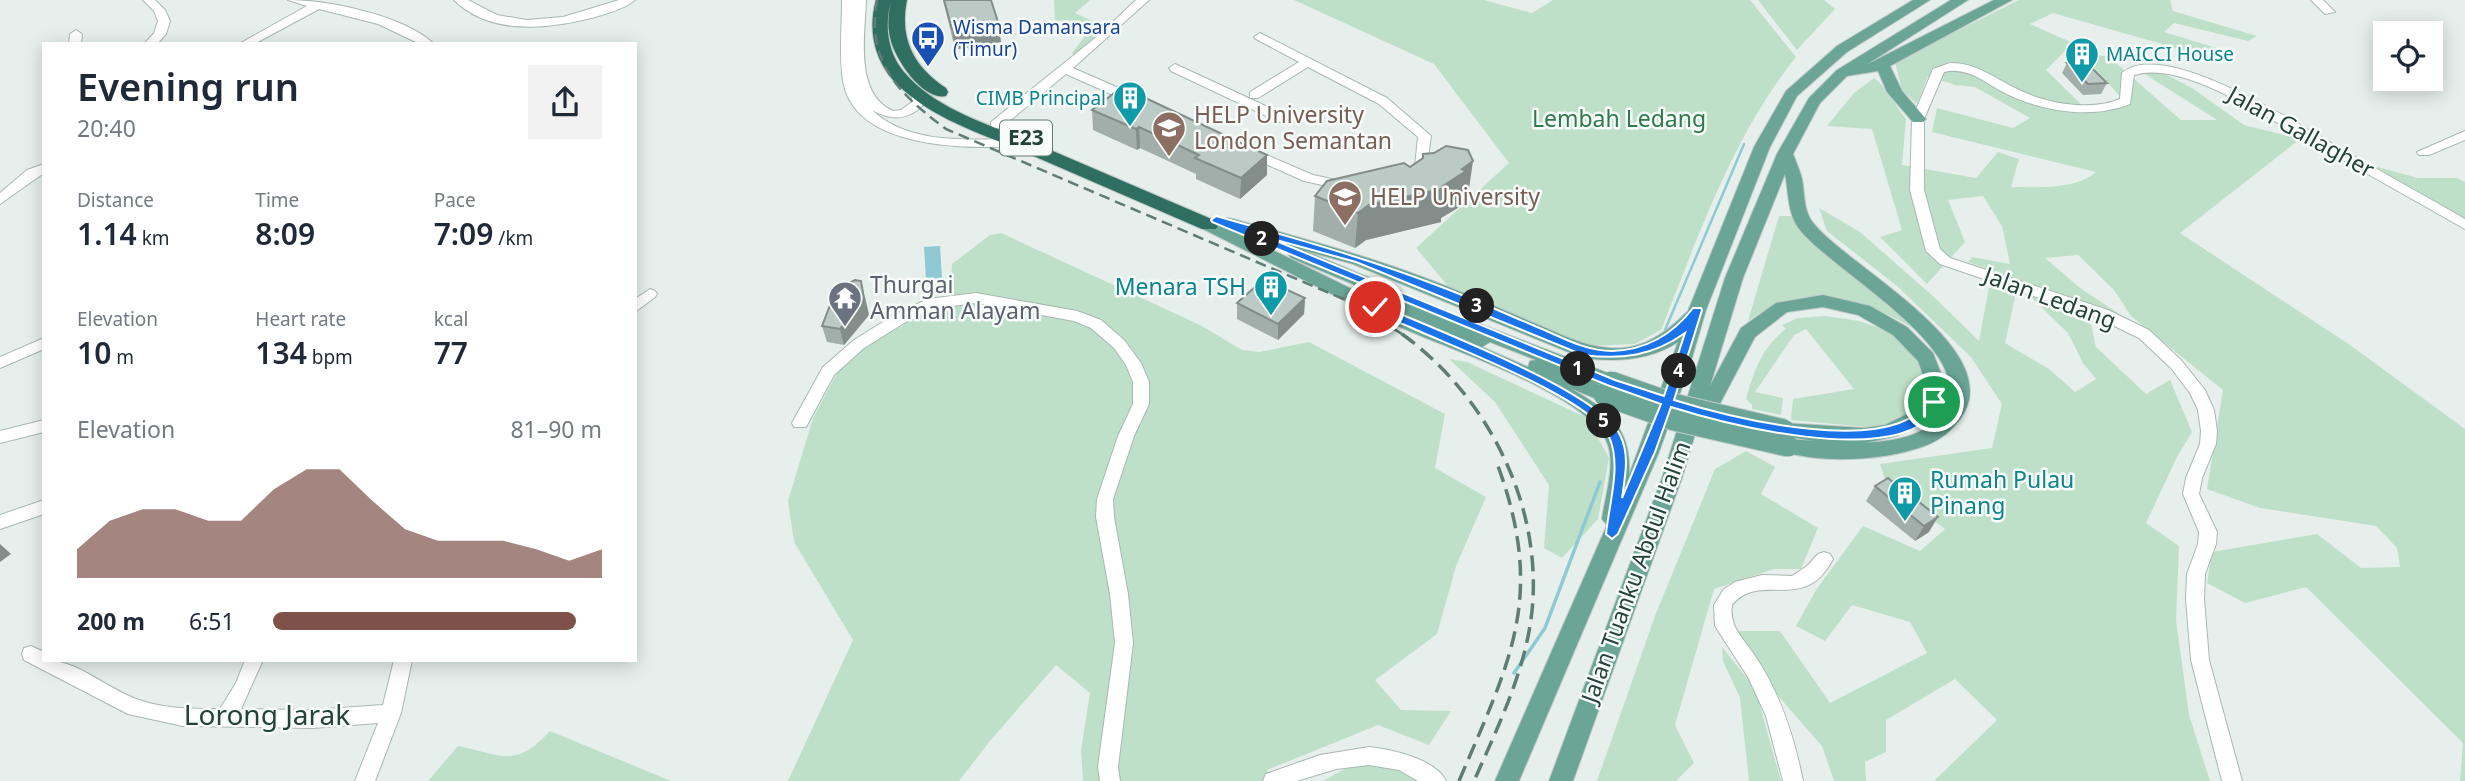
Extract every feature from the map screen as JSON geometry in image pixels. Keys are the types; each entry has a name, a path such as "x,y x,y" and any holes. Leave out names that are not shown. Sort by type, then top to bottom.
{"highway":[{"name":"E23","path":"884,0 879,29 884,52 895,72 907,84 945,110 1020,144 1212,222"},
{"name":"E23","path":"899,0 894,26 898,45 912,67 931,86 996,125 1212,222"}],"main road":[{"path":"1791,94 1805,70 1840,40 1906,0"},
{"name":"Jalan Tuanku Abdul Halim","path":"1507,781 1520,757 1612,534 1649,452 1680,368 1697,310 1762,147 1791,94 1842,49 1923,0"},
{"name":"Jalan Tuanku Abdul Halim","path":"1561,781 1677,464 1734,278 1785,155 1814,101 1842,73 1961,0"},
{"path":"1945,9 1978,0"},
{"path":"1842,73 1868,70 1882,64 2005,0"},
{"path":"1882,64 1895,92 1918,118"},
{"path":"1212,222 1386,298 1607,389 1674,420 1841,449 1887,448 1932,436 1953,419 1961,401 1962,379 1952,359 1929,331 1833,254 1803,223 1797,210 1793,175 1785,155"},
{"path":"1212,222 1359,260 1439,290 1583,351 1612,355 1638,352 1675,335 1697,310"},
{"path":"1212,222 1406,322 1562,391 1592,410 1615,436 1619,449 1621,462 1612,534"},
{"path":"1677,464 1748,333 1756,322 1785,306 1812,301 1845,305 1873,314 1905,332 1931,364 1939,384 1934,402 1928,413 1914,422 1891,431 1786,438"}],"street":[{"path":"149,0 159,10 164,21 160,34 152,42"},
{"path":"294,0 322,3 415,33 426,42"},
{"path":"460,0 496,19 536,22 593,13 629,0"},
{"path":"848,0 849,82 852,92 868,113 897,131 952,145 1020,144"},
{"path":"860,0 858,46 861,82 866,92 885,113 897,114 907,112 918,103 918,95 907,84"},
{"path":"996,125 1143,0"},
{"path":"250,42 322,3"},
{"path":"1260,37 1383,101 1425,136 1421,167 1398,183"},
{"path":"1254,95 1308,62"},
{"name":"Jalan Ledang","path":"2128,73 2126,101 2101,108 2077,108 2027,99 1975,70 1949,66 1939,69 1918,118 1917,190 1933,251 1945,261 2079,304 2144,334 2176,364 2197,390 2206,410 2209,431 2208,444 2194,478 2192,494 2208,532 2207,544 2196,574 2195,599 2200,660 2232,781"},
{"path":"1175,68 1281,118"},
{"path":"1065,69 1151,107"},
{"name":"Jalan Gallagher","path":"2128,73 2134,70 2156,70 2187,76 2232,93 2465,225"},
{"path":"2424,152 2465,135"},
{"path":"1236,145 1309,178 1357,188"},
{"path":"0,200 32,173 42,169"},
{"path":"637,305 650,294"},
{"path":"800,423 828,371 859,344 899,319 933,303 976,298 1077,316 1096,324 1119,344 1133,363 1141,382 1141,404 1117,459 1105,499 1105,517 1119,594 1124,643 1108,767 1110,781"},
{"path":"0,363 42,344"},
{"path":"0,437 42,426"},
{"path":"0,522 42,509"},
{"path":"1793,781 1785,736 1764,687 1727,633 1721,617 1724,602 1730,594 1766,582 1796,582 1815,571 1824,559"},
{"name":"Lorong Jarak","path":"31,654 42,660"},
{"name":"Lorong Jarak","path":"46,662 135,708 183,717 313,719 391,713"},
{"path":"225,719 244,686 253,662"},
{"path":"365,781 391,713 403,662"},
{"path":"1273,781 1322,761 1354,756 1402,762 1436,781"}],"green space":[{"path":"1054,0 1090,0 1075,13 1106,27 1074,55 1072,53 1093,26 1068,20 1055,21"},
{"name":"Lembah Ledang","path":"1294,0 1484,0 1532,13 1553,0 1750,0 1796,57 1773,88 1735,153 1661,330 1635,344 1588,346 1448,286 1416,248 1509,163 1434,64"},
{"path":"1758,0 1824,0 1835,9 1797,50"},
{"path":"2019,0 2170,0 2173,11 2257,36 2248,41 2174,23 2164,32 2223,50 2211,58 2053,13 2030,24 2073,43 2046,70 2087,110 2127,104 2080,52 2109,57 2181,120 2217,120 2140,71 2163,73 2192,88 2244,125 2300,139 2180,233 2350,345 2465,429 2465,781 2460,781 2463,743 2306,587 2245,603 2207,583 2212,552 2317,534 2361,568 2400,567 2397,548 2376,526 2260,508 2207,489 2223,390 2131,316 2114,290 2078,255 2045,258 2080,288 2121,315 1968,262 1972,257 2010,264 2002,226 1983,196 1948,200 1965,242 1927,284 1880,237 1902,230 1872,129 1827,126 1854,93 1874,78 1887,91 1906,119 1902,165 1976,178 1998,152 2019,159 2011,187 2067,185 2096,172 1932,132 1937,108 2013,128 2030,118 1975,87 1955,85 1928,76 1917,104 1902,90 1895,62"},
{"path":"2370,165 2418,178 2457,178 2465,182 2465,220"},
{"path":"1819,208 1860,232 1979,341 1989,287 2016,293 2005,343 2049,369 2075,392 2096,379 2083,363 2068,333 2029,295 2089,316 2096,347 2146,394 2170,380 2192,432 2177,457 2146,523 2179,546 2176,620 2189,715 2210,781 1934,781 1997,720 1955,679 1886,720 1886,752 1865,762 1866,781 1834,781 1822,746 1779,697 1738,631 1780,631 1830,703 1927,653 1910,622 1852,605 1825,641 1796,626 1816,590 1863,526 1920,551 1945,529 1887,485 1880,464 1992,448 2002,404 1971,357 1897,286 1827,231"},
{"path":"1779,216 1794,216 1822,251 1919,328 1927,338 1885,313 1839,300 1816,298 1793,301 1770,308 1748,321"},
{"path":"1001,233 1202,326 1242,350 1259,352 1309,342 1445,414 1435,468 1486,497 1456,566 1437,634 1375,680 1401,710 1451,711 1429,745 1378,725 1267,770 1271,781 1083,781 1081,750 1090,693 1056,665 959,781 788,781 853,640 794,542 788,501 813,418 837,373 857,351 923,314 950,304 952,264 990,235"},
{"path":"1825,316 1859,321 1883,329 1911,347 1929,366 1933,407 1878,428 1791,420 1793,399 1854,389 1806,329 1794,335 1755,392 1783,398 1781,415 1752,409 1746,399 1752,379 1765,352 1786,329 1782,325 1798,318"},
{"path":"1449,359 1467,362 1587,418 1609,458 1598,519 1562,558 1544,548 1549,485 1495,402"},
{"path":"1746,451 1775,467 1761,494 1818,528 1801,569 1774,569 1714,589 1675,725 1694,763 1676,781 1597,781 1655,616 1715,469"},
{"path":"1722,647 1755,688 1781,781 1749,781 1740,698 1723,661"},
{"path":"550,731 671,781 428,781 458,746 498,755 517,755 538,743"},
{"path":"1387,765 1423,781 1323,781 1350,766"}],"water":[{"path":"940,246 942,278 926,279 924,247"}],"building":[{"path":"944,0 991,0 998,22 984,24 985,29 966,32 965,28 952,29"},
{"path":"2067,63 2088,64 2107,83 2088,84"},
{"path":"1122,87 1267,155 1241,178 1195,158 1199,155 1139,127 1136,129 1092,110"},
{"path":"1446,146 1468,150 1473,161 1462,169 1466,171 1443,186 1446,188 1369,205 1358,213 1315,196 1327,181 1404,163 1410,167 1423,158 1423,154 1434,153"},
{"path":"1264,279 1305,298 1278,324 1237,303"},
{"path":"855,280 861,281 864,299 840,329 822,326 836,290"},
{"path":"1888,478 1895,484 1900,481 1918,495 1914,498 1938,517 1924,526 1875,486"}],"waterway":[{"path":"1665,330 1744,144"},
{"path":"1514,673 1545,628 1600,482"}],"railway":[{"path":"877,0 877,41 890,75 914,103 946,129 1355,304 1402,334"},
{"path":"1402,334 1434,361 1462,392 1487,426 1507,463 1521,502 1530,543 1533,585 1526,646 1507,705 1474,781"},
{"path":"1459,781 1493,700 1516,628 1520,592 1519,554 1512,513 1498,466"}],"place":[{"name":"Wisma Damansara (Timur)","path":"928,68"},
{"name":"MAICCI House","path":"2082,84"},
{"name":"CIMB Principal","path":"1130,128"},
{"name":"HELP University London Semantan","path":"1169,158"},
{"name":"HELP University","path":"1345,227"},
{"name":"Menara TSH","path":"1271,317"},
{"name":"Thurgai Amman Alayam","path":"845,328"},
{"name":"Rumah Pulau Pinang","path":"1905,523"}],"route":[{"path":"1375,307 1562,391 1592,410 1605,422 1615,436 1621,462 1616,483 1612,534 1649,452 1680,368 1697,310 1682,330 1668,340 1638,352 1612,355 1583,351 1439,290 1359,260 1216,220 1611,382 1632,390 1677,405 1732,419 1784,430 1828,435 1874,434 1914,422 1928,413 1934,402"}]}
